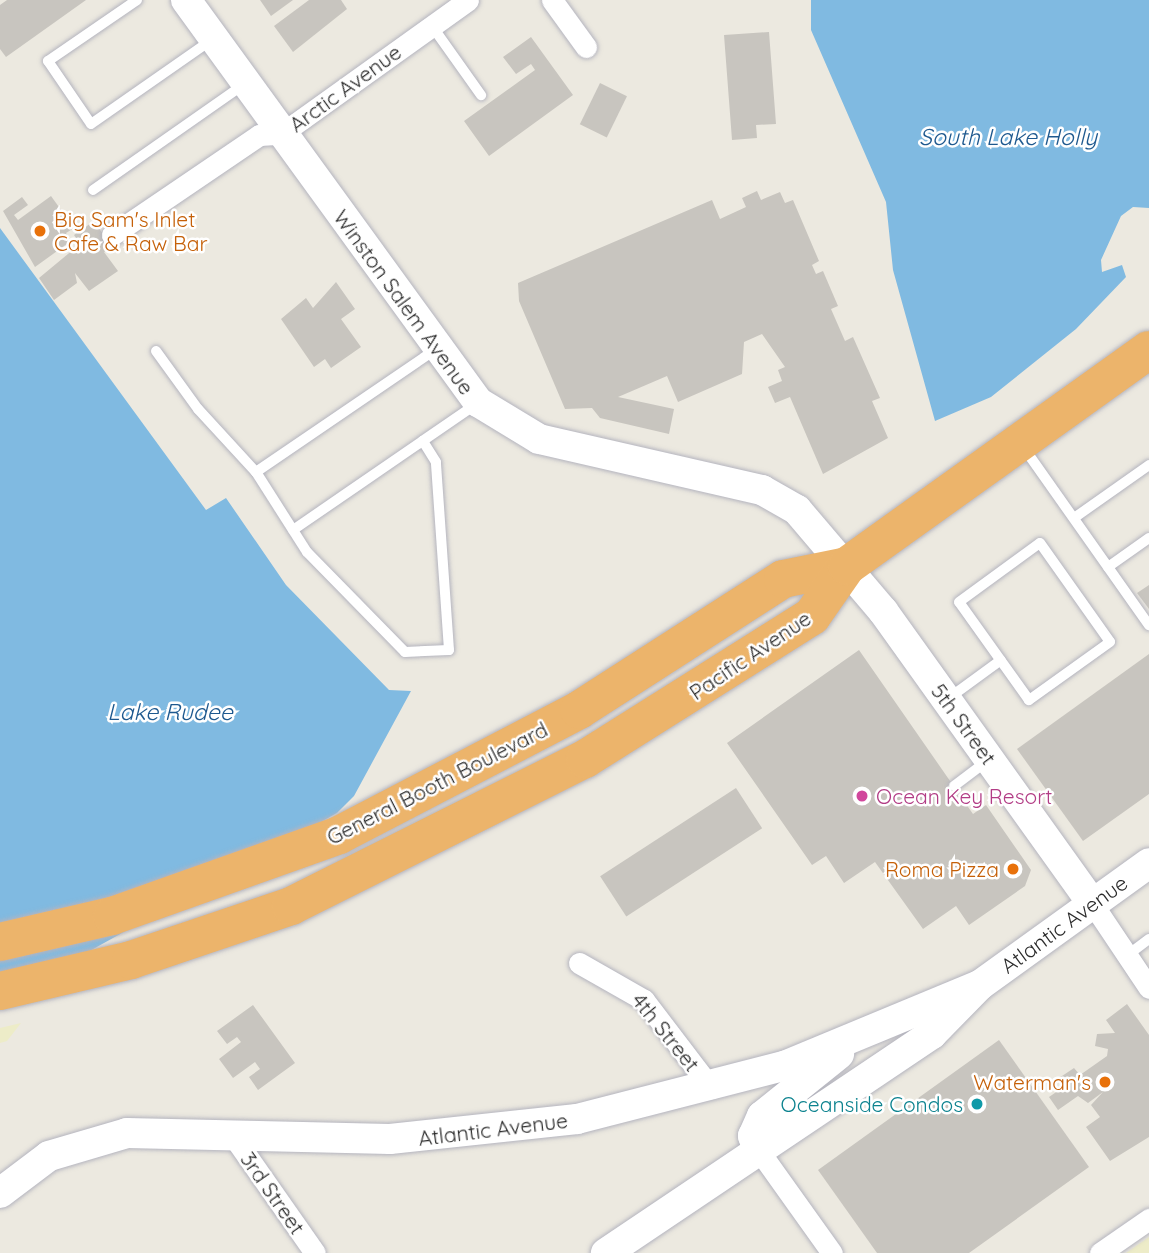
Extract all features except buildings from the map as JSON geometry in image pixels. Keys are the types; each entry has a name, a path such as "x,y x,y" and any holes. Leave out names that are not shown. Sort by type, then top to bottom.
{"highway":[{"name":"Pacific Avenue","path":"0,991 131,960 224,930 423,844 610,745 745,662 812,616 847,566 1149,350"},
{"name":"General Booth Boulevard","path":"0,942 196,889 339,835 444,785 620,686 783,579 847,566"}],"street":[{"name":"Winston Salem Avenue","path":"186,0 435,350 478,402 539,439 762,490 797,510 847,566"},
{"name":"Arctic Avenue","path":"111,235 259,135 281,134 468,0"},
{"path":"552,0 586,47"},
{"name":"5th Street","path":"847,566 1092,903 1139,960 1149,988"},
{"name":"Atlantic Avenue","path":"606,1253 757,1148 932,1034 980,985 1149,863"},
{"name":"4th Street","path":"579,963 644,1000 710,1088"},
{"name":"Atlantic Avenue","path":"0,1193 49,1156 99,1138 156,1131 436,1138 577,1119 710,1088 852,1042 980,985"},
{"path":"832,1253 757,1148 753,1136 762,1116 852,1042"},
{"name":"3rd Street","path":"230,1133 315,1253"},
{"path":"1100,1253 1149,1219"}],"lane":[{"path":"136,0 47,61 91,124 213,38"},
{"path":"432,26 481,95"},
{"path":"93,190 246,83"},
{"path":"256,472 435,350"},
{"path":"156,351 198,409 256,472 293,530 405,652 449,650 436,462 423,440"},
{"path":"293,530 478,402"},
{"path":"1021,443 1149,625"},
{"path":"1074,518 1149,465"},
{"path":"1108,567 1149,538"},
{"path":"1040,543 1110,642 1029,700 1001,660 959,602 1040,543"},
{"path":"946,700 1001,660"},
{"path":"954,786 989,759"},
{"path":"1139,960 1149,939"}],"sand":[{"path":"21,1023 7,1041 0,1043 0,1028"},
{"path":"1149,1237 1149,1253 1126,1253"}],"water":[{"name":"South Lake Holly","path":"811,0 1149,0 1149,208 1133,207 1121,216 1101,260 1102,272 1122,265 1126,277 1076,329 991,397 935,421 893,270 886,202 811,30"},
{"name":"Lake Rudee","path":"0,228 206,510 226,498 286,585 389,690 411,691 354,796 337,813 0,1001"}],"place":[{"name":"Big Sam's Inlet Cafe & Raw Bar","path":"40,231"},
{"name":"Ocean Key Resort","path":"862,796"},
{"name":"Roma Pizza","path":"1013,869"},
{"name":"Waterman's","path":"1105,1082"},
{"name":"Oceanside Condos","path":"977,1104"}]}
